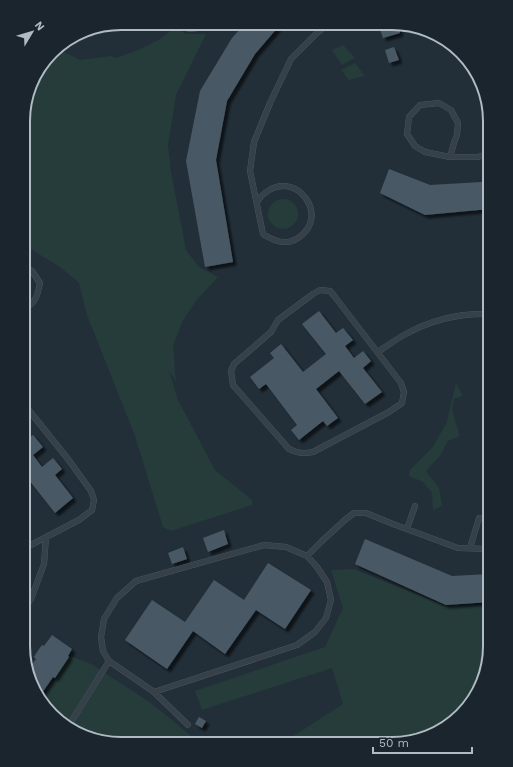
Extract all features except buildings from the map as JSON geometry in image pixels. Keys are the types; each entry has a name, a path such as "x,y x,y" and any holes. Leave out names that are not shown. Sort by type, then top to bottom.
{"lane":[{"path":"257,202 264,193 274,187 285,186 295,188 304,195 310,204 312,215 310,226 303,235 294,241 283,242 272,240 263,234 250,171 254,142 270,103 291,59 321,30"},
{"path":"450,157 457,135 458,123 451,110 439,103 420,105 409,117 408,134 415,146 425,152 450,157 478,157 483,155"},
{"path":"30,270 40,283 36,298 30,304"},
{"path":"320,290 330,292 335,297 378,352 402,383 404,392 402,403 390,412 312,452 304,454 296,453 289,449 233,385 231,378 230,371 234,364 271,332 278,320 320,290"},
{"path":"378,352 405,334 441,319 475,313 483,314"},
{"path":"30,411 91,491 94,500 92,510 79,520 30,545"},
{"path":"407,529 415,506"},
{"path":"307,556 354,513 366,513 458,548 483,549"},
{"path":"470,548 479,518 483,518"},
{"path":"30,601 44,564 46,537"},
{"path":"154,692 298,645 315,632 326,618 331,600 327,582 317,567 307,556 286,547 264,545 136,581 117,598 104,619 101,637 103,651 109,661 154,692 188,725"},
{"path":"71,722 109,661"}],"green space":[{"path":"171,30 180,30 186,34 206,34 176,95 168,145 171,172 186,250 199,267 218,277 196,301 183,320 173,346 176,382 169,370 178,400 215,470 252,500 252,505 171,531 163,527 135,436 87,315 79,283 60,267 30,249 31,109 35,91 45,70 62,51 80,60 111,56 116,58 159,40"},
{"path":"343,45 355,58 342,65 332,50"},
{"path":"355,63 365,76 349,80 341,70"},
{"path":"283,199 294,203 298,214 294,225 283,229 272,225 268,214 272,203"},
{"path":"456,383 463,396 454,399 452,410 460,436 448,441 440,456 426,471 439,488 442,506 433,510 432,493 423,482 409,476 410,470 432,448 447,422"},
{"path":"354,569 445,606 483,605 483,652 481,664 474,686 461,706 452,715 438,725 416,734 398,737 292,737 343,704 332,668 202,710 195,691 325,647 343,608 331,570"},
{"path":"70,656 91,664 151,703 193,737 121,737 97,734 75,725 65,718 44,695"}]}
